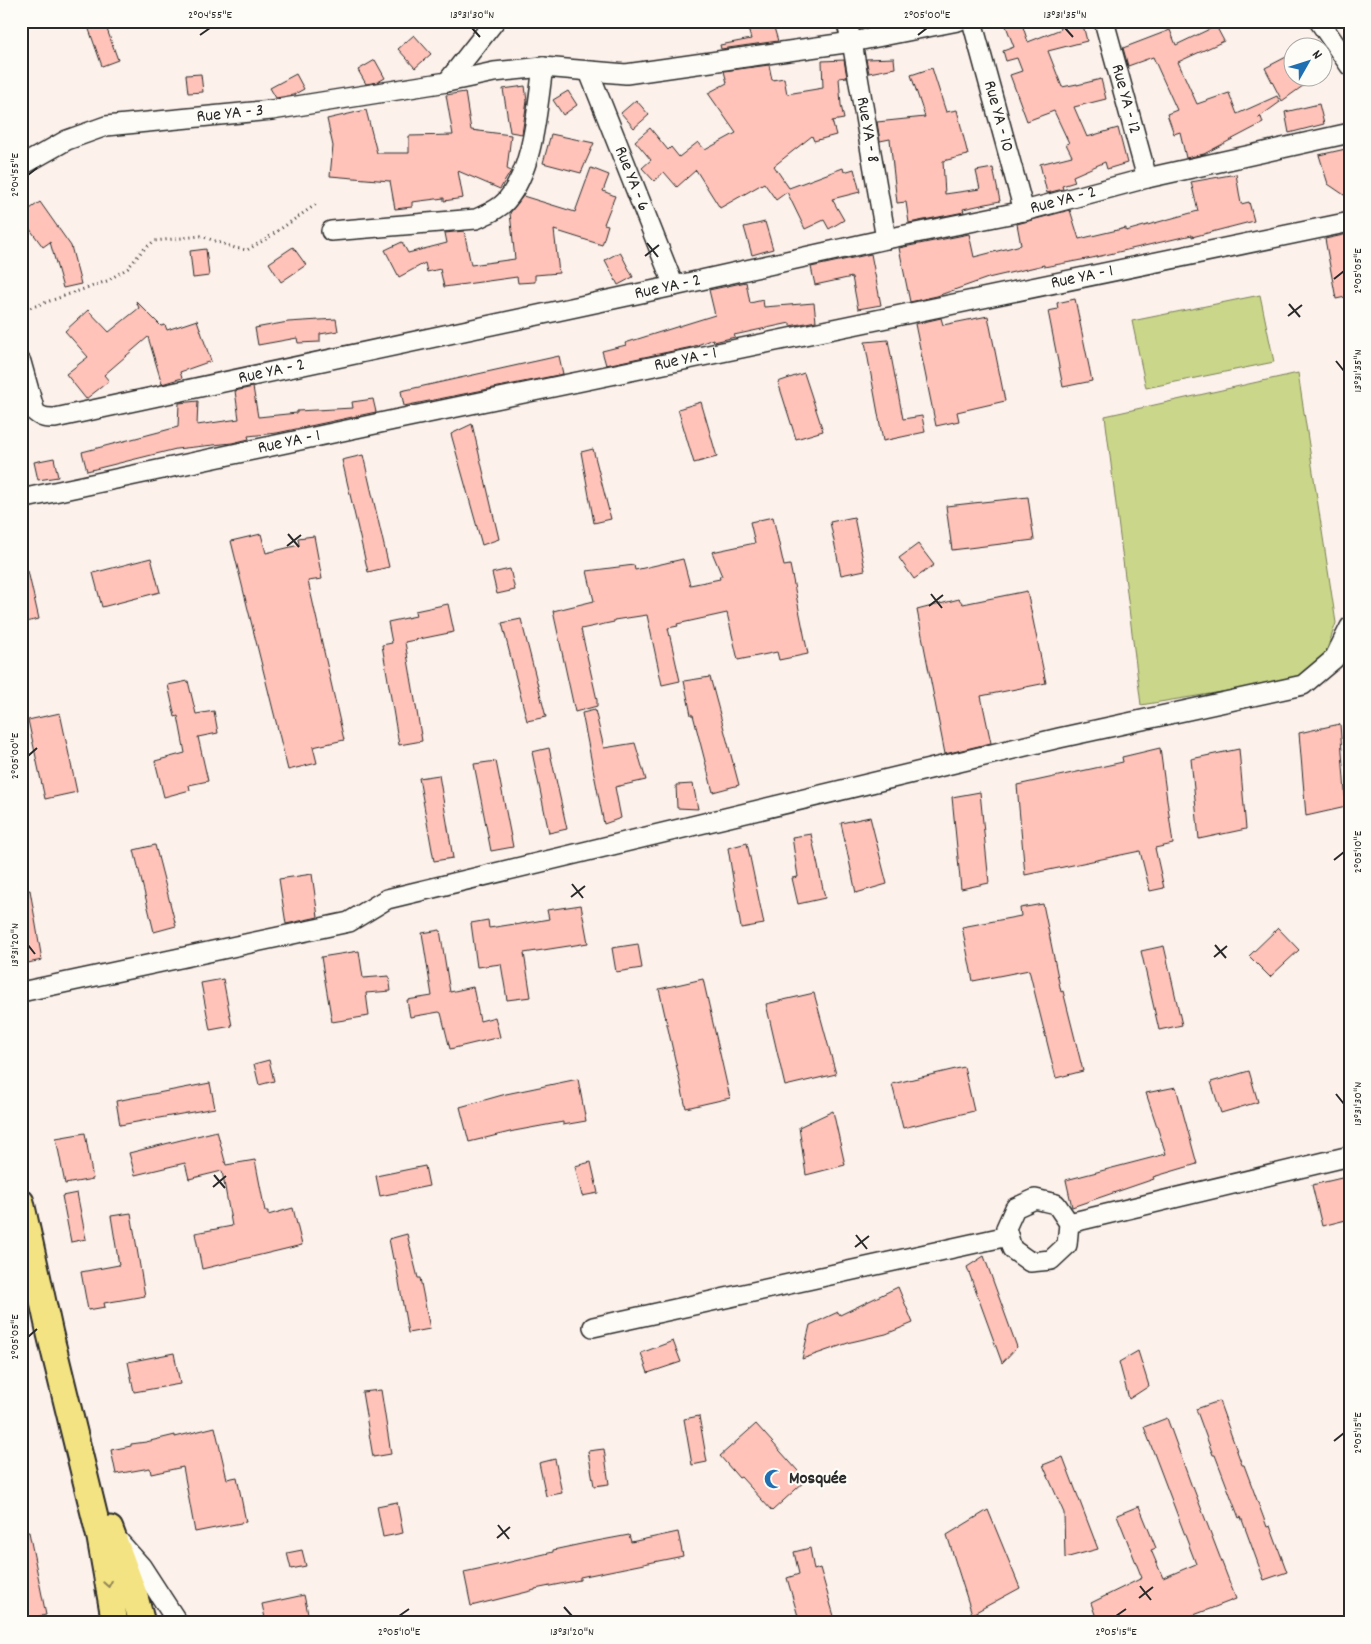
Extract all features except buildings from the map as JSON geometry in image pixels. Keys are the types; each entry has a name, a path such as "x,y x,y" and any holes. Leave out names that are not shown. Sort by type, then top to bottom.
{"main road":[{"path":"21,1202 50,1334 87,1485 142,1623"},
{"path":"106,1536 115,1623"}],"street":[{"path":"447,82 494,21"},
{"name":"Rue YA - 8","path":"846,21 852,42 886,239"},
{"name":"Rue YA - 3","path":"21,166 67,140 106,126 272,110 447,82 494,72 543,67 626,74 852,42 958,21"},
{"name":"Rue YA - 10","path":"972,21 1024,211"},
{"name":"Rue YA - 12","path":"1104,21 1147,178"},
{"path":"1319,21 1350,66"},
{"path":"331,231 476,219 493,212 506,200 521,178 530,145 543,67"},
{"name":"Rue YA - 6","path":"589,72 674,286"},
{"name":"Rue YA - 2","path":"21,362 35,412 46,418 55,418 1024,211 1147,178 1350,133"},
{"name":"Rue YA - 1","path":"21,499 1350,222"},
{"path":"21,992 349,922 387,899 1058,738 1303,685 1334,659 1350,627"},
{"path":"1069,1222 1350,1156"},
{"path":"1035,1198 1056,1204 1069,1222 1067,1245 1051,1260 1030,1262 1012,1249 1006,1228 1015,1208 1035,1198"},
{"path":"593,1327 1008,1236"},
{"path":"106,1536 141,1566 178,1623"}],"path":[{"path":"21,311 107,281 128,268 142,251 154,241 201,236 235,248 247,250 318,203"}],"green space":[{"path":"1260,295 1274,362 1146,388 1132,321"},
{"path":"1298,373 1336,623 1326,652 1296,680 1141,705 1105,416"}],"place":[{"name":"Mosquée","path":"774,1479"}]}
